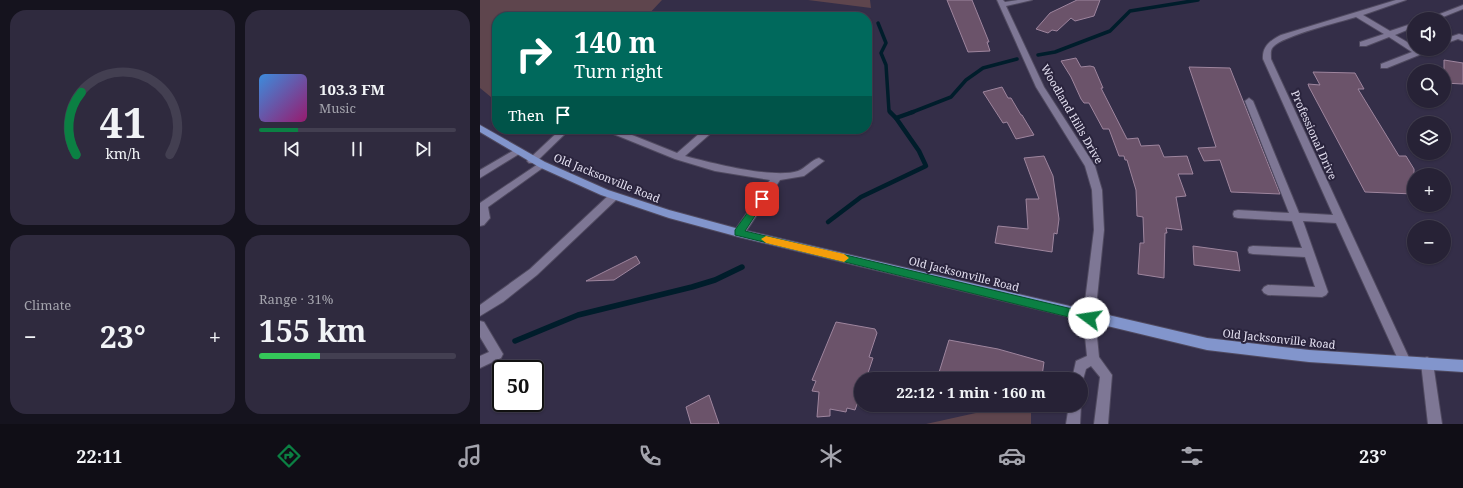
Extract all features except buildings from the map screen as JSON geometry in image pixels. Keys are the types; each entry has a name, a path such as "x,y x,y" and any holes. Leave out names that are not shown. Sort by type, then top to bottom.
{"main road":[{"name":"Old Jacksonville Road","path":"480,128 516,152 537,163 613,197 663,214 1089,318 1177,338 1232,348 1309,356 1463,366"}],"street":[{"path":"1001,2 1029,0"},
{"name":"Professional Drive","path":"1403,0 1284,37 1269,46 1266,52 1267,59 1405,362"},
{"name":"Woodland Hills Drive","path":"1001,2 1040,87 1090,166 1098,190 1099,230 1089,318 1093,359"},
{"path":"1450,12 1463,7"},
{"path":"1357,14 1407,45"},
{"path":"1363,44 1407,28"},
{"path":"1451,40 1462,37"},
{"path":"1384,66 1408,56"},
{"path":"1249,101 1296,217 1307,253 1322,292 1268,290"},
{"path":"480,222 485,218 481,208 537,163 562,134"},
{"path":"621,134 678,157 715,168 777,177 801,174 819,161"},
{"path":"678,157 701,134"},
{"path":"480,175 516,152"},
{"path":"739,233 777,177"},
{"path":"480,311 507,294 535,273 613,197"},
{"path":"1238,214 1340,219"},
{"path":"1253,250 1307,253"},
{"path":"480,326 497,354 480,362"},
{"path":"1079,372 1080,365 1093,359 1106,375 1101,424"},
{"path":"1427,364 1435,424"},
{"path":"1074,424 1075,412"}],"shaded area":[{"path":"480,0 662,0 651,12 492,12 492,98 480,88"},
{"path":"808,0 870,0 871,8"},
{"path":"980,412 1031,412 1031,424 926,424"}],"waterway":[{"path":"1038,55 1055,52 1110,31 1130,11 1198,0"},
{"path":"878,23 886,43 881,53 886,65 889,111 896,118"},
{"path":"910,113 951,97 966,80 983,68 1017,59"},
{"path":"896,118 913,112"},
{"path":"828,222 861,197 926,166 919,151 896,118"},
{"path":"515,341 578,315 692,287 715,280 742,267"}],"slow traffic":[{"path":"766,239 844,258"}],"route":[{"path":"762,199 739,233 1089,318"}]}
